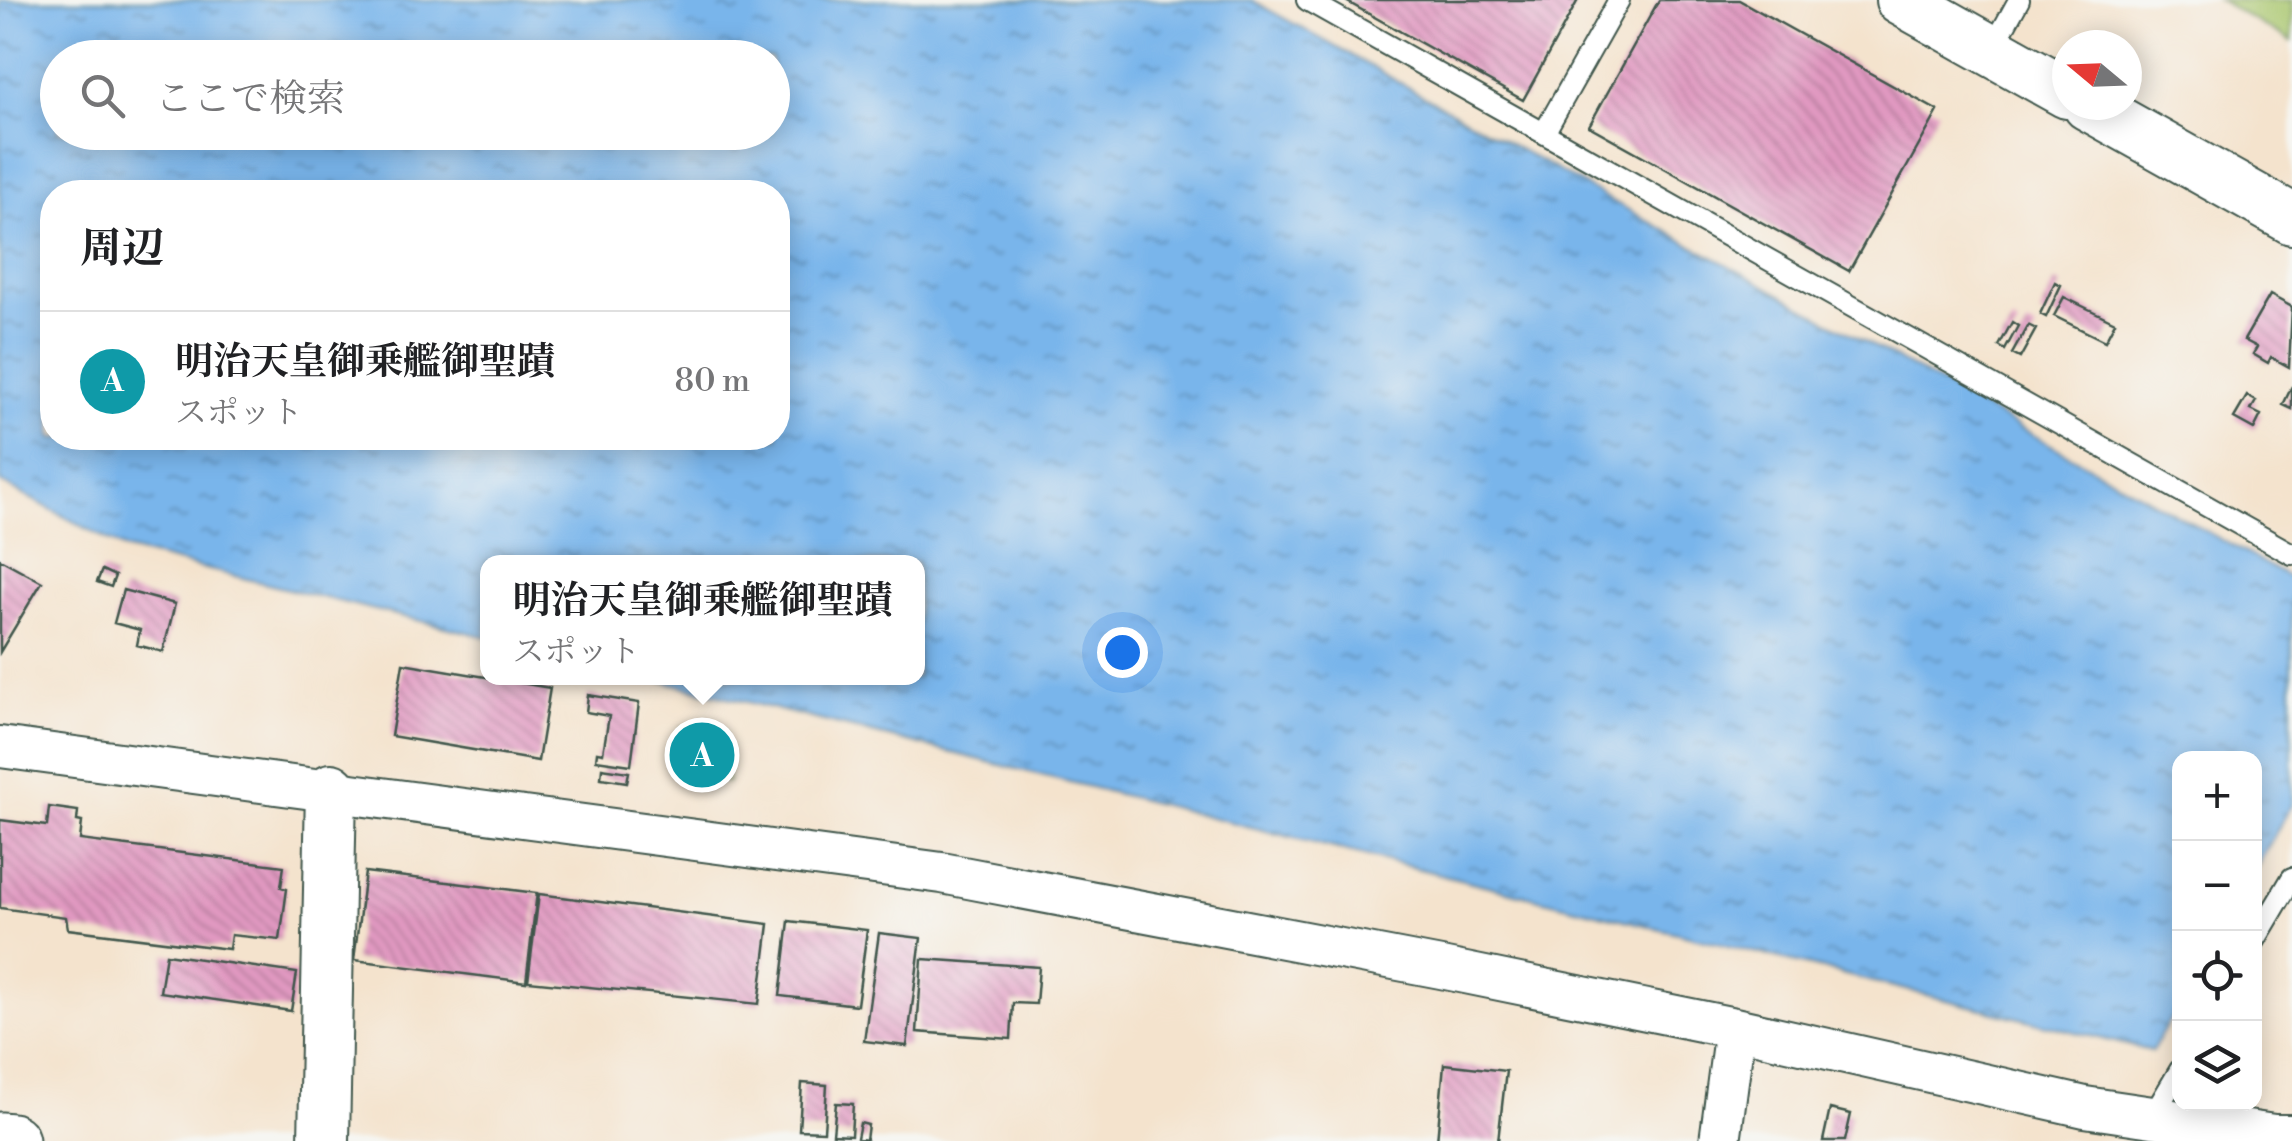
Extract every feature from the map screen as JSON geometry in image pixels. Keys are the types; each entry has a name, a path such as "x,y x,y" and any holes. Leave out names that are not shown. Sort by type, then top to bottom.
{"main road":[{"path":"0,1140 10,1141"}],"street":[{"path":"1901,0 2052,85"},
{"path":"2116,120 2284,209"},
{"path":"0,746 942,873 1735,1028 2085,1107 2292,1135"},
{"path":"324,1141 331,789"},
{"path":"1720,1141 1735,1028"}],"lane":[{"path":"1307,0 2292,554"},
{"path":"1544,133 1620,0"},
{"path":"1992,51 2019,0"},
{"path":"2261,931 2292,878"},
{"path":"2152,1117 2172,1083"}],"green space":[{"path":"2218,0 2292,0 2292,42"},
{"path":"682,727 724,732 728,782 684,777"}],"water":[{"path":"0,0 1251,0 2292,579 2292,803 2262,857 2262,751 2172,751 2172,1015 2152,1051 679,685 925,685 925,555 480,555 480,635 127,550 0,482"}],"building":[{"path":"1344,0 1578,0 1523,100"},
{"path":"1659,0 1739,0 1938,111 1849,271 1589,126"},
{"path":"2055,282 2061,285 2046,317 2040,314"},
{"path":"2270,295 2292,307 2289,367 2271,357 2268,363 2253,354 2257,347 2244,340"},
{"path":"2064,297 2115,322 2105,341 2054,316"},
{"path":"2012,322 2018,326 2005,350 1999,346"},
{"path":"2028,325 2036,329 2020,358 2012,354"},
{"path":"2292,386 2292,409 2283,405"},
{"path":"2247,396 2256,401 2251,410 2261,415 2254,429 2234,418"},
{"path":"0,559 42,582 0,652"},
{"path":"102,570 115,576 111,587 97,582"},
{"path":"123,590 175,604 163,652 137,645 140,630 114,623"},
{"path":"403,663 480,676 480,685 550,688 538,761 391,736"},
{"path":"588,695 639,703 631,765 596,760 597,752 603,753 609,716 586,712"},
{"path":"602,768 629,772 627,782 601,778"},
{"path":"49,807 78,811 77,821 82,822 80,840 284,866 281,887 287,889 280,940 231,935 229,949 68,929 66,917 0,908 0,820 47,826"},
{"path":"365,872 537,893 526,982 354,960"},
{"path":"539,894 769,924 759,1004 528,981"},
{"path":"789,921 867,930 857,1005 780,996"},
{"path":"879,933 921,938 907,1046 864,1041"},
{"path":"166,954 297,973 291,1011 160,992"},
{"path":"922,959 1039,967 1036,1004 1013,1003 1011,1039 917,1032"},
{"path":"1444,1064 1506,1071 1498,1141 1437,1141"},
{"path":"802,1083 827,1085 824,1131 799,1130"},
{"path":"836,1103 853,1104 851,1135 833,1134"},
{"path":"1830,1109 1851,1114 1845,1141 1823,1141"},
{"path":"860,1123 868,1125 866,1140 857,1138"}],"place":[{"name":"明治天皇御乗艦御聖蹟","path":"702,755"}]}
